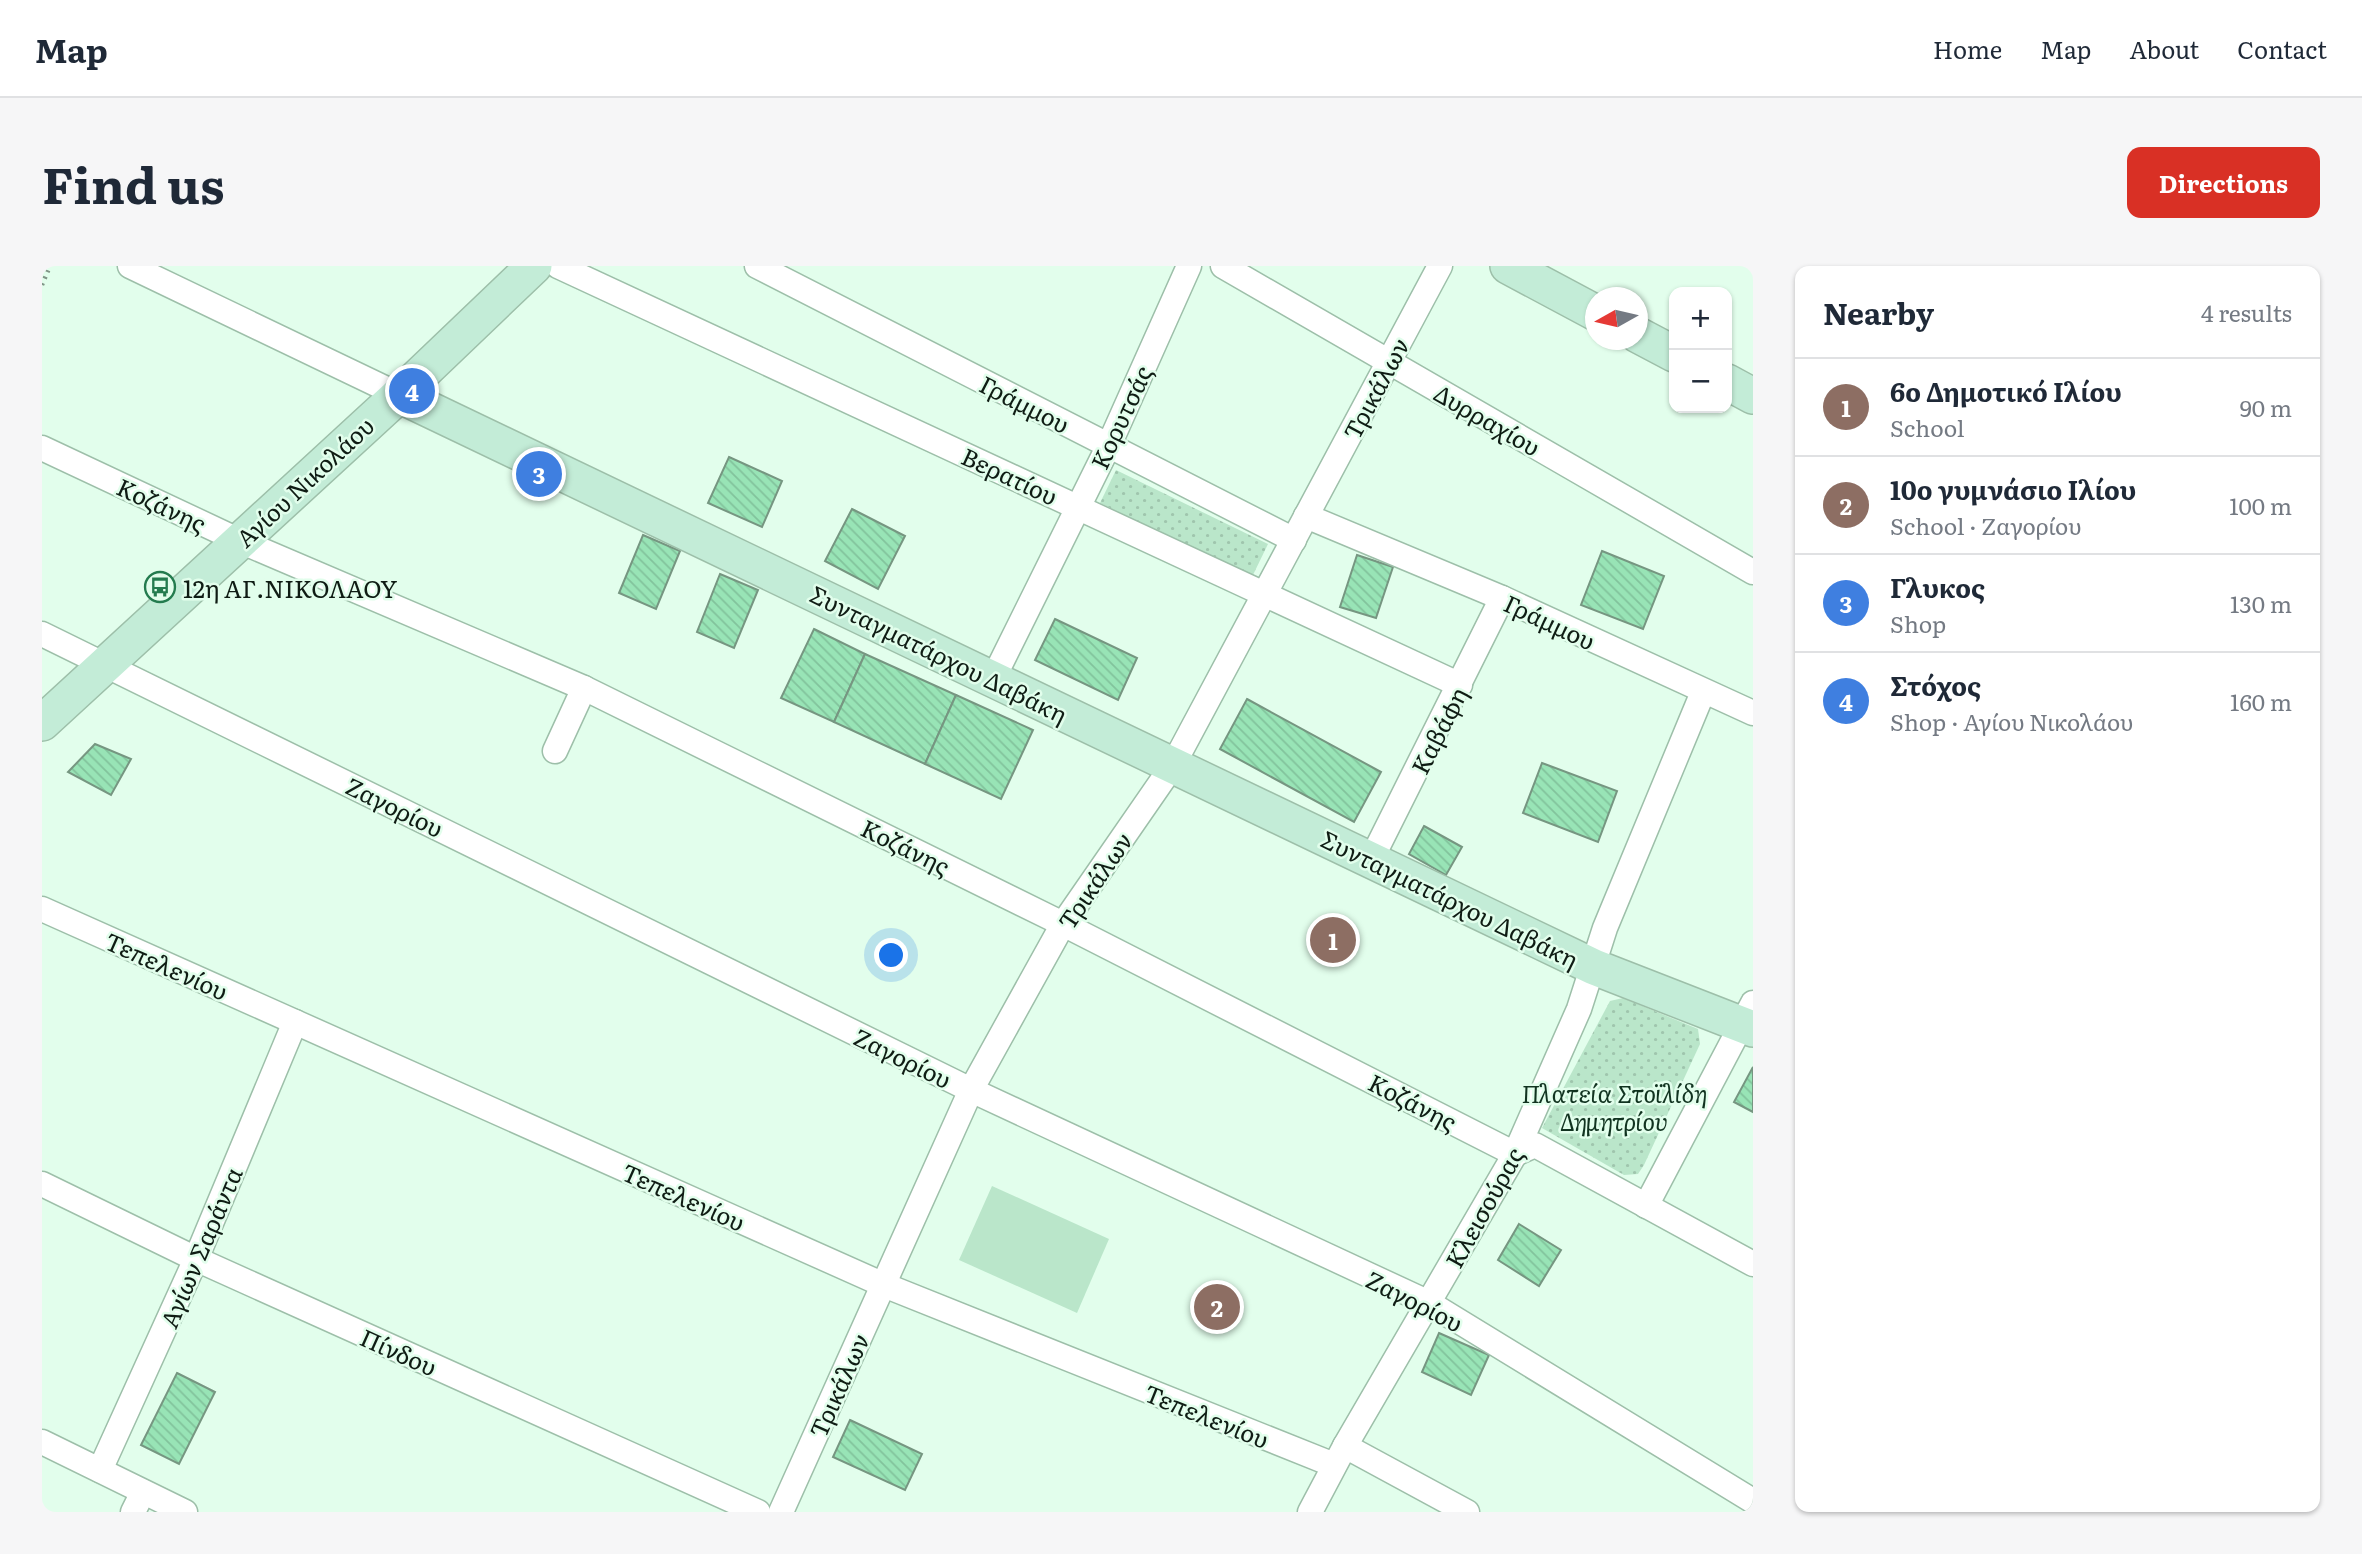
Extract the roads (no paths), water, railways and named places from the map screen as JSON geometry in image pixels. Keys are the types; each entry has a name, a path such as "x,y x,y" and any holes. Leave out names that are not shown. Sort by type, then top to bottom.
{"street":[{"name":"Συνταγματάρχου Δαβάκη","path":"130,266 1594,967 1749,1019"},
{"name":"Αγίου Νικολάου","path":"42,723 534,266"},
{"name":"Βερατίου","path":"558,266 1461,685"},
{"name":"Γράμμου","path":"757,266 1294,540"},
{"name":"Κορυτσάς","path":"993,679 1109,445 1189,266"},
{"name":"Δυρραχίου","path":"1223,266 1753,572"},
{"name":"Τρικάλων","path":"781,1512 971,1090 1063,924 1172,765 1440,266"},
{"path":"1508,266 1585,308"},
{"path":"1648,341 1669,352"},
{"path":"1732,385 1753,396"},
{"name":"Κοζάνης","path":"42,448 240,541 584,688 1063,924 1515,1154"},
{"name":"Γράμμου","path":"1306,516 1502,598 1753,713"},
{"name":"Καβάφη","path":"1371,860 1461,685 1502,598"},
{"name":"Ζαγορίου","path":"42,634 971,1090 1429,1303 1753,1501"},
{"path":"555,751 584,688"},
{"name":"Κλεισούρας","path":"1310,1512 1339,1456 1515,1154 1579,1009 1605,928 1703,692"},
{"name":"Τεπελενίου","path":"42,909 884,1285 1339,1456 1467,1512"},
{"path":"1646,1206 1749,1019"},
{"name":"Αγίων Σαράντα","path":"100,1470 196,1259 295,1022"},
{"path":"1515,1154 1535,1145 1753,1264"},
{"name":"Πίνδου","path":"42,1184 196,1259 758,1512"},
{"path":"42,1442 100,1470 138,1502 185,1512"}],"place":[{"name":"Στόχος","path":"412,391"},
{"name":"Γλυκος","path":"539,474"},
{"name":"12η ΑΓ.ΝΙΚΟΛΑΟΥ","path":"160,587"},
{"name":"6ο Δημοτικό Ιλίου","path":"1333,940"},
{"name":"10ο γυμνάσιο Ιλίου","path":"1217,1307"}],"park label":[{"name":"Πλατεία Στοϊλίδη Δημητρίου","path":"1614,1106"}]}
